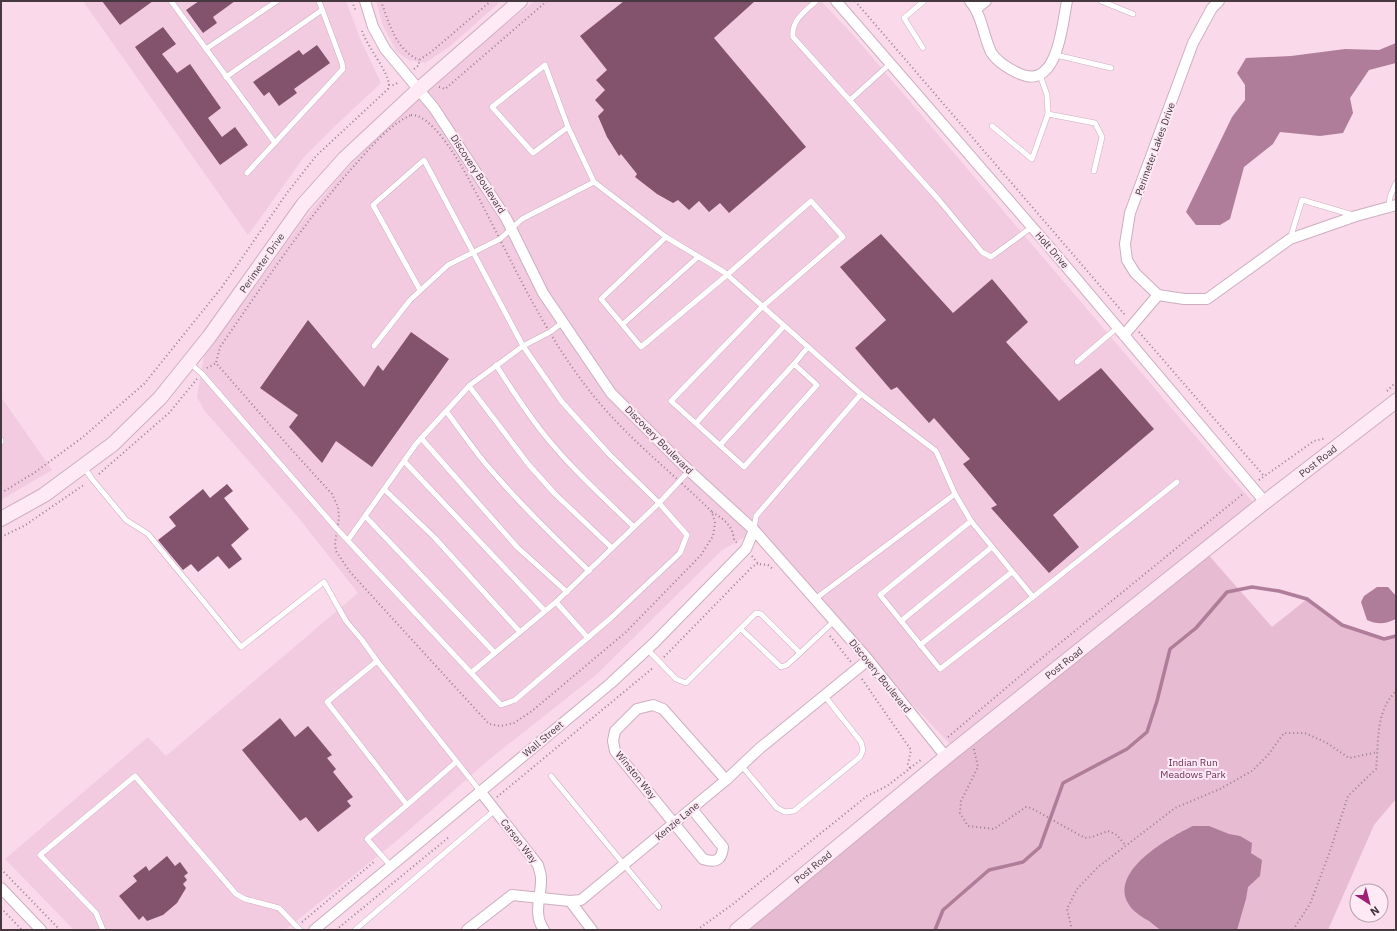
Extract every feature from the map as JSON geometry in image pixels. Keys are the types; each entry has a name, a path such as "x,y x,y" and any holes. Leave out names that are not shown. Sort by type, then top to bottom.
{"street":[{"name":"Discovery Boulevard","path":"365,1 372,27 385,49 434,108 512,229 543,293 611,393 689,471 754,530 868,660 941,752"},
{"name":"Perimeter Drive","path":"1,520 44,495 113,444 160,398 210,337 303,205 345,158 422,93 520,1"},
{"name":"Holt Drive","path":"836,1 1032,227 1265,502"},
{"path":"986,1 973,5 992,53 1007,68 1025,76 1040,75 1050,66 1056,55 1067,1"},
{"name":"Perimeter Lakes Drive","path":"1158,295 1135,273 1127,260 1125,244 1130,213 1193,43 1212,8 1219,1"},
{"path":"1121,331 1133,324 1158,295 1184,299 1207,299 1290,239 1356,216 1392,206"},
{"name":"Post Road","path":"737,930 941,752 967,740 1265,502 1390,397"},
{"name":"Wall Street","path":"314,930 390,865 610,683 647,649 746,549 754,530"},
{"name":"Kenzie Lane","path":"467,930 512,895 570,901 581,900 726,780 741,765 824,695 868,660"},
{"name":"Winston Way","path":"692,808 724,847 723,855 718,860 711,862 703,859 615,751 612,741 615,732 637,710 652,705 663,709 726,780"},
{"name":"Carson Way","path":"480,791 538,865 541,878 537,914 540,924 544,930"},
{"path":"1,888 41,930"},
{"path":"570,901 592,930"}],"lane":[{"path":"171,1 275,143"},
{"path":"206,49 277,1"},
{"path":"247,173 343,69 342,62 318,1"},
{"path":"816,1 795,20 792,30 793,37 850,100 982,252 991,257 1032,227"},
{"path":"923,48 904,18 924,1"},
{"path":"1101,1 1133,14"},
{"path":"226,76 322,10"},
{"path":"1056,55 1111,68"},
{"path":"850,100 890,64"},
{"path":"568,127 532,153 492,107 545,65 568,127 594,182 666,237 727,275 861,394 936,451 955,494 971,521 1033,597"},
{"path":"992,126 1032,159 1048,114 1047,95 1040,75"},
{"path":"1048,114 1095,123 1102,137 1094,171"},
{"path":"189,362 202,374 348,540 501,705 515,700 588,638 680,553 687,535 659,503 610,454 562,402 523,346 424,160 373,205 420,290"},
{"path":"374,346 410,300 448,266 500,239 522,219 594,182"},
{"path":"1392,206 1396,183"},
{"path":"1290,239 1302,200 1356,216"},
{"path":"666,237 601,299 641,347 727,275 811,201 843,237 762,307 672,401 744,467 817,385 794,364"},
{"path":"622,324 698,256"},
{"path":"348,540 421,438 469,386 523,346 550,332 563,322"},
{"path":"696,424 784,326"},
{"path":"1077,362 1121,331"},
{"path":"720,445 808,347"},
{"path":"496,365 526,411 547,439 587,482 634,527"},
{"path":"469,386 529,465 555,494 612,548"},
{"path":"754,530 756,516 861,394"},
{"path":"446,411 484,461 507,488 536,520 589,571"},
{"path":"421,438 517,547 566,592"},
{"path":"404,461 545,611"},
{"path":"83,466 126,520 148,534 241,647 324,582 346,621 362,640 376,661 480,791"},
{"path":"472,672 556,602 659,503 689,471"},
{"path":"971,521 880,595 940,669 1177,482"},
{"path":"384,489 435,538 520,632"},
{"path":"815,599 955,494"},
{"path":"366,516 495,653"},
{"path":"901,621 992,547"},
{"path":"920,645 1012,572"},
{"path":"556,602 588,638"},
{"path":"647,649 676,678 686,683 756,613 761,614 800,653"},
{"path":"741,628 781,667 787,665 834,621"},
{"path":"376,661 327,702 407,805"},
{"path":"741,765 777,808 785,812 794,811 860,757 863,750 861,742 824,695"},
{"path":"390,865 367,839 456,762"},
{"path":"103,930 96,913 40,855 135,776 236,894 245,899 279,908 299,928"},
{"path":"551,776 659,907"},
{"path":"355,930 492,807"}],"path":[{"path":"381,1 401,47 410,56 419,60"},
{"path":"1,493 34,473 84,437 144,384 222,287 287,193 316,156 388,89 389,85 394,85 406,76 419,65 419,60 431,52 491,1"},
{"path":"422,93 438,87 445,89 547,1"},
{"path":"855,1 1264,476"},
{"path":"1390,397 1396,382"},
{"path":"697,930 733,904 867,796 887,786 941,752 1045,655 1264,476 1314,441 1332,437"},
{"path":"492,807 659,662 753,566 758,564"},
{"path":"1293,930 1310,904 1329,854 1348,796 1376,769 1378,732 1383,712 1396,691"},
{"path":"1072,930 1067,910 1077,889 1098,868 1175,808 1220,789 1252,771 1268,754 1284,733 1304,733 1327,743 1349,758 1378,752"},
{"path":"967,740 976,753 978,768 960,801 960,812 968,826 994,829 1026,807 1041,812 1085,838 1108,831 1117,835 1126,846"},
{"path":"336,930 453,833"},
{"path":"299,928 382,855"},
{"path":"1,868 60,930"},
{"path":"1,908 22,930"}],"shaded area":[{"path":"83,1 346,1 361,41 381,83 304,157 248,235"},
{"path":"376,1 501,1 449,47 425,63 409,60 397,52 383,26"},
{"path":"535,1 821,1 854,36 1253,502 950,744 896,687 771,542 743,538 722,550 596,675 492,757 394,843 285,930 74,930 5,859 148,737 166,756 358,593 298,517 204,410 197,397 204,356 302,222 340,176 398,116 464,57"},
{"path":"1396,43 1396,63 1369,70 1350,98 1353,113 1343,133 1320,136 1280,132 1273,144 1244,167 1230,219 1220,225 1196,225 1186,212 1232,117 1245,100 1245,85 1237,73 1246,58 1291,56 1345,49 1379,50"},
{"path":"1,397 52,470 1,500"},
{"path":"1377,587 1388,587 1396,596 1396,619 1382,623 1375,623 1367,620 1361,602 1364,596"},
{"path":"1193,826 1209,826 1229,834 1240,836 1252,843 1251,853 1262,860 1260,876 1248,887 1237,930 1161,930 1137,914 1128,903 1125,891 1127,879 1135,867 1145,856 1158,846"}],"green space":[{"name":"Indian Run Meadows Park","path":"1205,551 1272,627 1307,599 1342,625 1384,639 1396,636 1396,799 1374,825 1328,930 741,930"}],"building":[{"path":"102,1 153,1 120,25"},
{"path":"199,1 235,1 213,17 217,23 203,33 186,10"},
{"path":"624,1 755,1 714,38 806,147 729,213 720,203 709,212 699,201 689,210 678,200 673,203 657,194 635,177 637,174 621,154 619,156 607,137 598,116 604,110 595,100 605,90 596,80 607,70 580,36"},
{"path":"163,27 176,44 162,54 177,73 190,64 221,108 208,118 222,137 235,127 248,145 220,165 135,47"},
{"path":"317,45 330,63 294,89 297,93 279,106 269,92 264,96 253,82 299,50 303,55"},
{"path":"881,234 953,313 992,279 1028,322 1006,342 1059,401 1101,368 1154,429 1053,515 1079,547 1049,573 991,508 997,505 963,464 970,459 934,418 929,423 897,387 891,390 855,348 886,320 840,267"},
{"path":"308,320 364,387 378,365 383,371 411,332 449,359 372,467 336,441 322,463 289,427 298,415 260,388"},
{"path":"227,484 233,491 224,498 249,529 231,545 242,559 229,569 218,556 198,572 191,564 183,570 158,540 176,526 169,517 203,489 210,498"},
{"path":"280,718 295,737 308,726 332,755 327,758 336,769 333,772 353,797 347,801 351,806 318,832 306,817 300,821 242,750"},
{"path":"167,856 175,866 180,862 188,873 184,876 187,880 183,884 186,888 177,903 163,915 147,921 143,916 139,920 119,896 137,881 133,876 146,866 149,871"}],"waterway":[{"path":"935,930 943,910 989,870 1023,862 1040,847 1063,783 1127,749 1147,732 1157,701 1170,649 1196,628 1227,592 1252,587 1279,591 1307,599 1342,625 1384,639 1396,636"}]}
